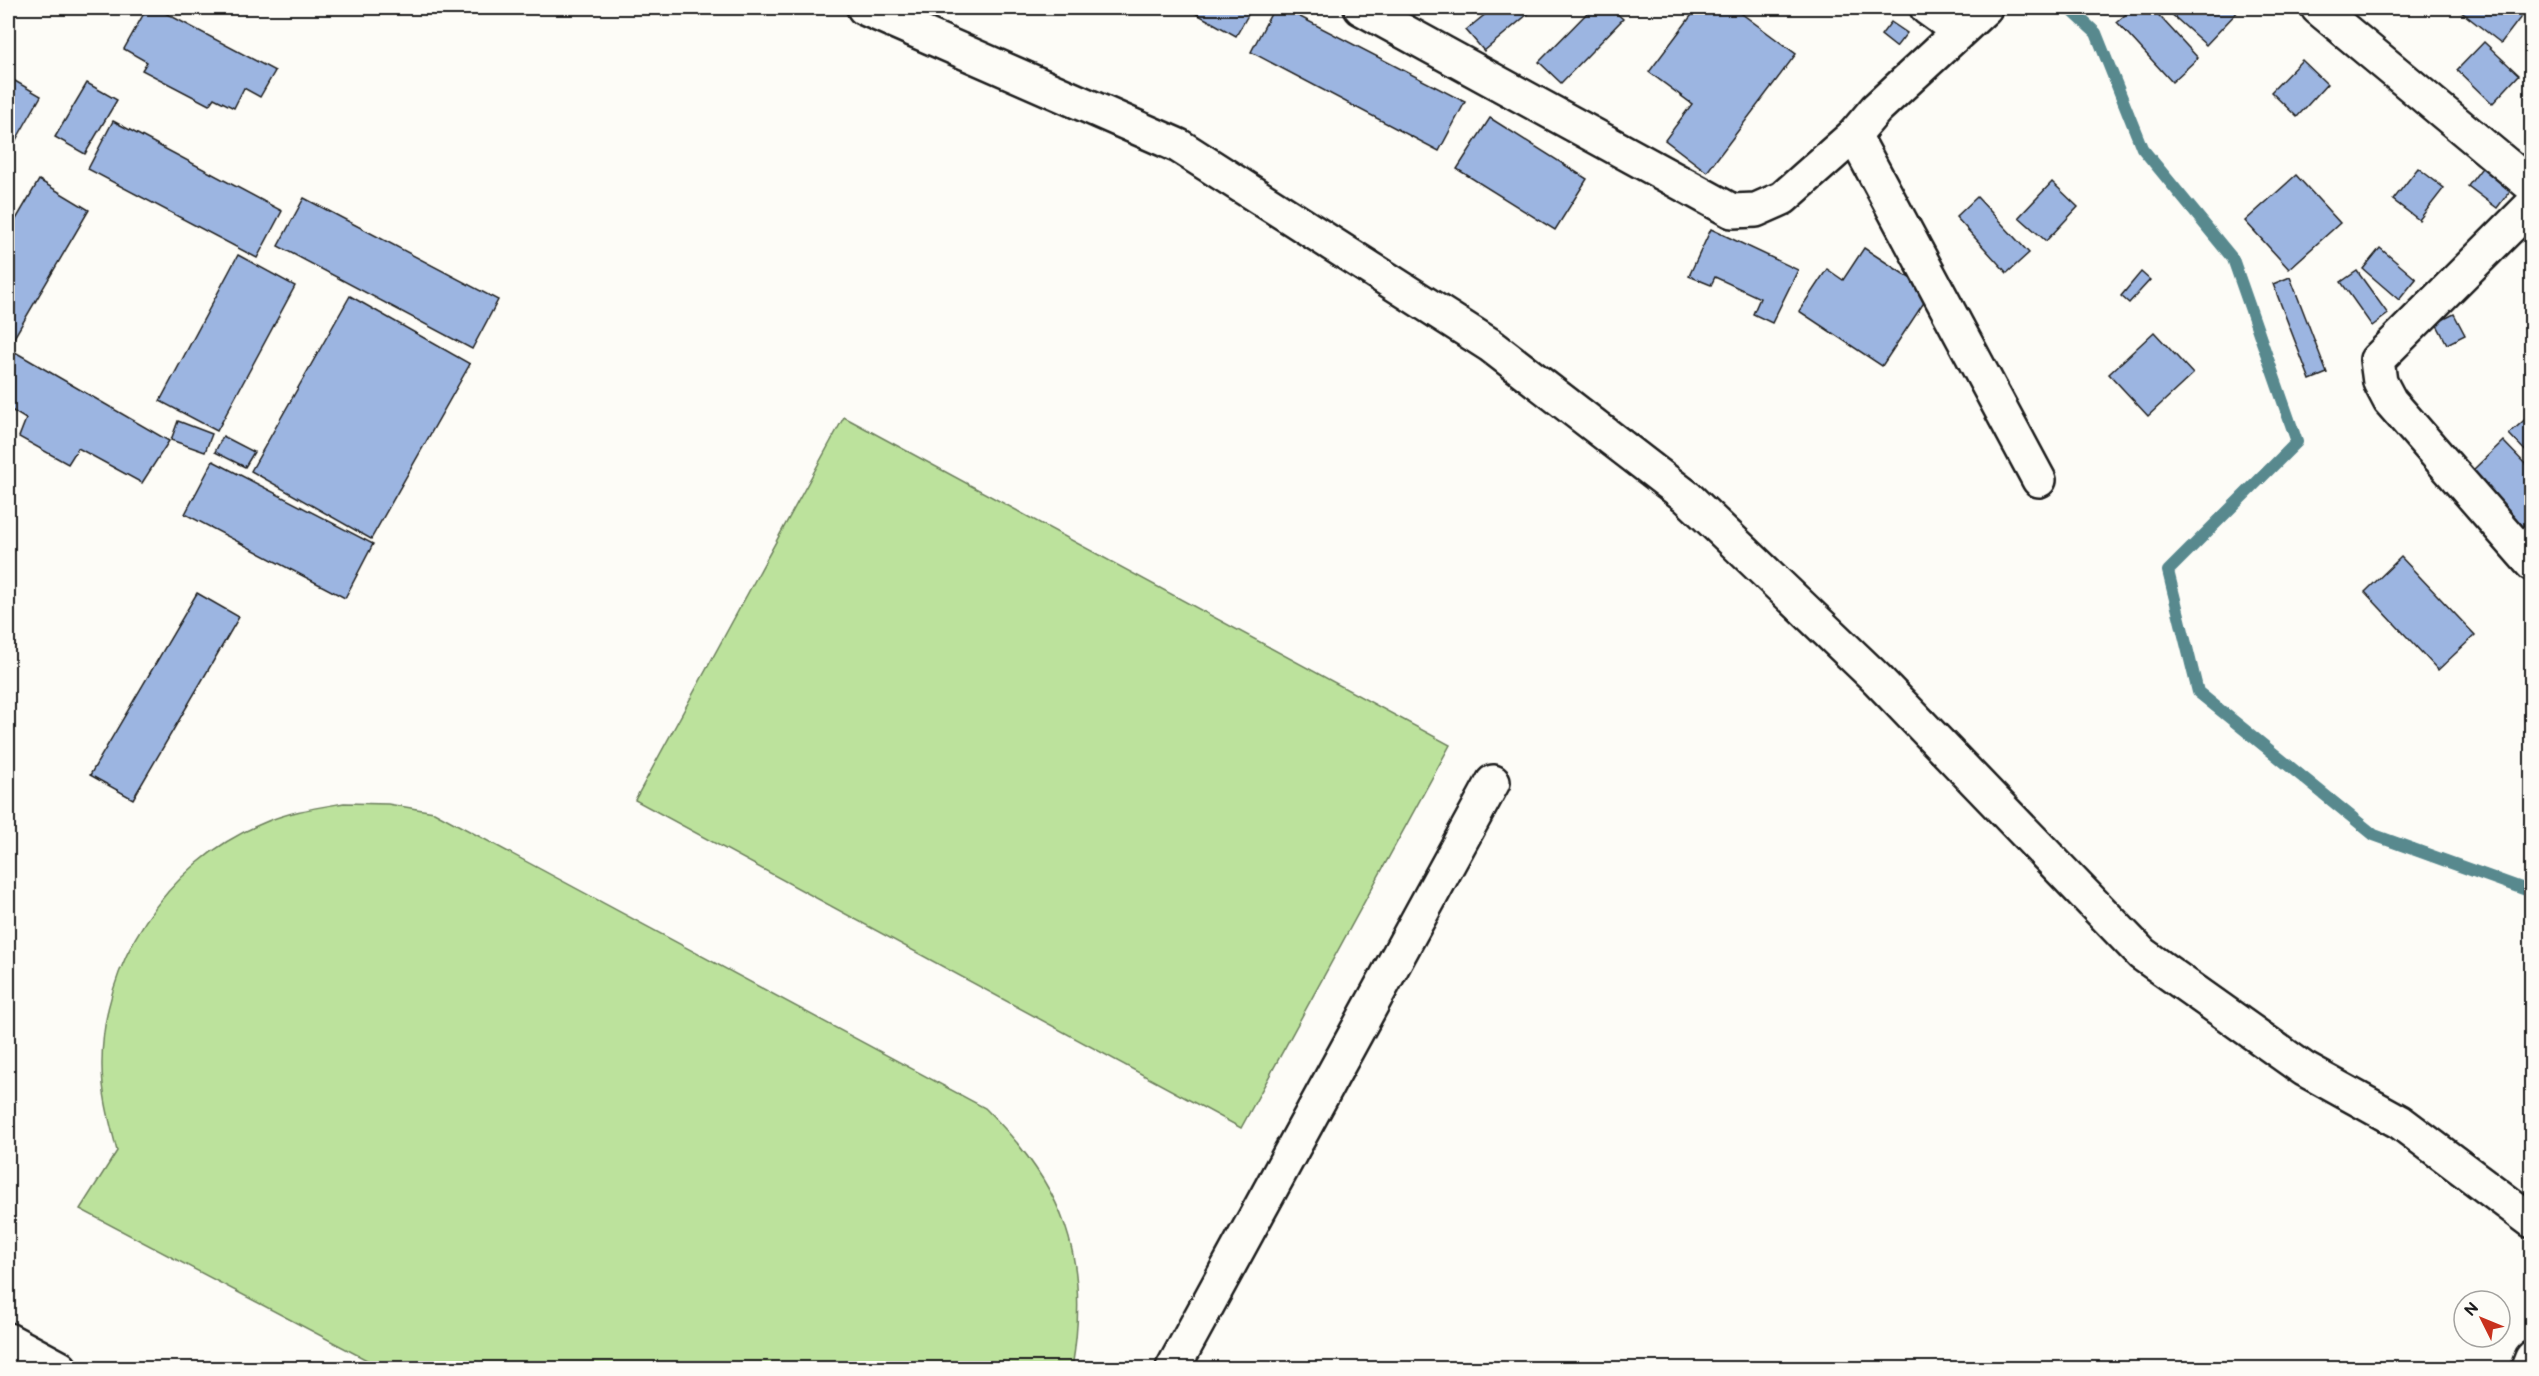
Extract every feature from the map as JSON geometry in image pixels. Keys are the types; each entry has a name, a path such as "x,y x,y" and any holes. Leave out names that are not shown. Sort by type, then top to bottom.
{"street":[{"path":"864,8 1179,146 1490,345 1687,497 1877,680 2142,954 2304,1069 2400,1122 2532,1221"},
{"path":"1361,8 1731,211 1756,210 1783,198 1854,135 1876,109 1985,8"},
{"path":"1927,8 1959,31"},
{"path":"2318,8 2532,186"},
{"path":"1854,135 2039,480"},
{"path":"2532,205 2377,360 2380,382 2390,401 2532,564"},
{"path":"1173,1368 1493,782"},
{"path":"8,1340 60,1368"},
{"path":"2528,1368 2532,1358"}],"green space":[{"path":"844,417 1450,745 1241,1128 635,800"},
{"path":"344,803 388,804 434,812 985,1108 1035,1166 1065,1226 1074,1258 1078,1292 1077,1328 1072,1368 382,1368 80,1209 117,1151 103,1088 105,1028 113,990 127,955 146,921 169,891 196,864 227,842 281,816"}],"building":[{"path":"147,8 156,8 275,71 260,97 244,88 234,108 214,98 209,105 142,70 147,62 124,49"},
{"path":"1186,8 1252,8 1236,36"},
{"path":"1274,8 1283,8 1465,102 1439,151 1251,52"},
{"path":"1493,8 1535,8 1484,51 1466,30"},
{"path":"1592,8 1611,8 1623,19 1561,83 1539,62"},
{"path":"1697,8 1734,8 1796,54 1707,172 1665,140 1692,104 1649,72"},
{"path":"2099,8 2111,8 2105,14"},
{"path":"2133,8 2152,8 2198,58 2172,82 2117,22"},
{"path":"2171,8 2241,8 2206,45 2168,11"},
{"path":"2463,8 2517,8 2524,13 2501,43 2460,11"},
{"path":"1891,22 1907,33 1896,47 1881,35"},
{"path":"2484,42 2519,75 2492,104 2457,70"},
{"path":"2302,60 2327,84 2297,117 2271,92"},
{"path":"8,77 41,96 8,154"},
{"path":"87,83 117,100 85,154 55,137"},
{"path":"1490,118 1587,179 1555,230 1457,169"},
{"path":"113,121 282,211 257,258 88,169"},
{"path":"2484,165 2513,187 2497,208 2468,186"},
{"path":"2418,168 2444,188 2419,220 2393,200"},
{"path":"2296,175 2340,223 2289,269 2245,221"},
{"path":"39,180 89,210 8,348 8,233"},
{"path":"2052,182 2078,207 2046,241 2019,217"},
{"path":"1977,197 2029,253 2007,273 1956,217"},
{"path":"304,198 498,300 472,349 278,246"},
{"path":"1711,229 1798,270 1772,323 1753,314 1760,298 1715,277 1711,285 1689,276"},
{"path":"1864,248 1931,292 1882,366 1799,311 1827,269 1843,280"},
{"path":"2380,248 2416,279 2399,300 2363,269"},
{"path":"238,255 295,286 217,431 160,401"},
{"path":"2357,271 2388,314 2372,326 2341,282"},
{"path":"2141,272 2150,280 2129,303 2121,296"},
{"path":"2290,277 2327,373 2310,380 2273,284"},
{"path":"350,296 470,364 371,539 251,471"},
{"path":"2454,314 2465,335 2447,344 2436,323"},
{"path":"2154,332 2193,374 2148,416 2109,374"},
{"path":"8,348 169,441 142,483 78,448 68,464 19,437 26,419 8,408"},
{"path":"2532,413 2532,458 2509,434"},
{"path":"178,421 212,434 205,452 171,440"},
{"path":"223,436 254,452 245,467 215,452"},
{"path":"2503,441 2532,471 2532,536 2472,471"},
{"path":"213,461 373,544 345,598 185,514"},
{"path":"2401,557 2475,635 2438,670 2365,592"},
{"path":"197,593 239,617 133,799 90,775"}],"waterway":[{"path":"2069,8 2096,33 2142,148 2233,259 2297,442 2168,571 2198,692 2374,835 2532,892"}]}
